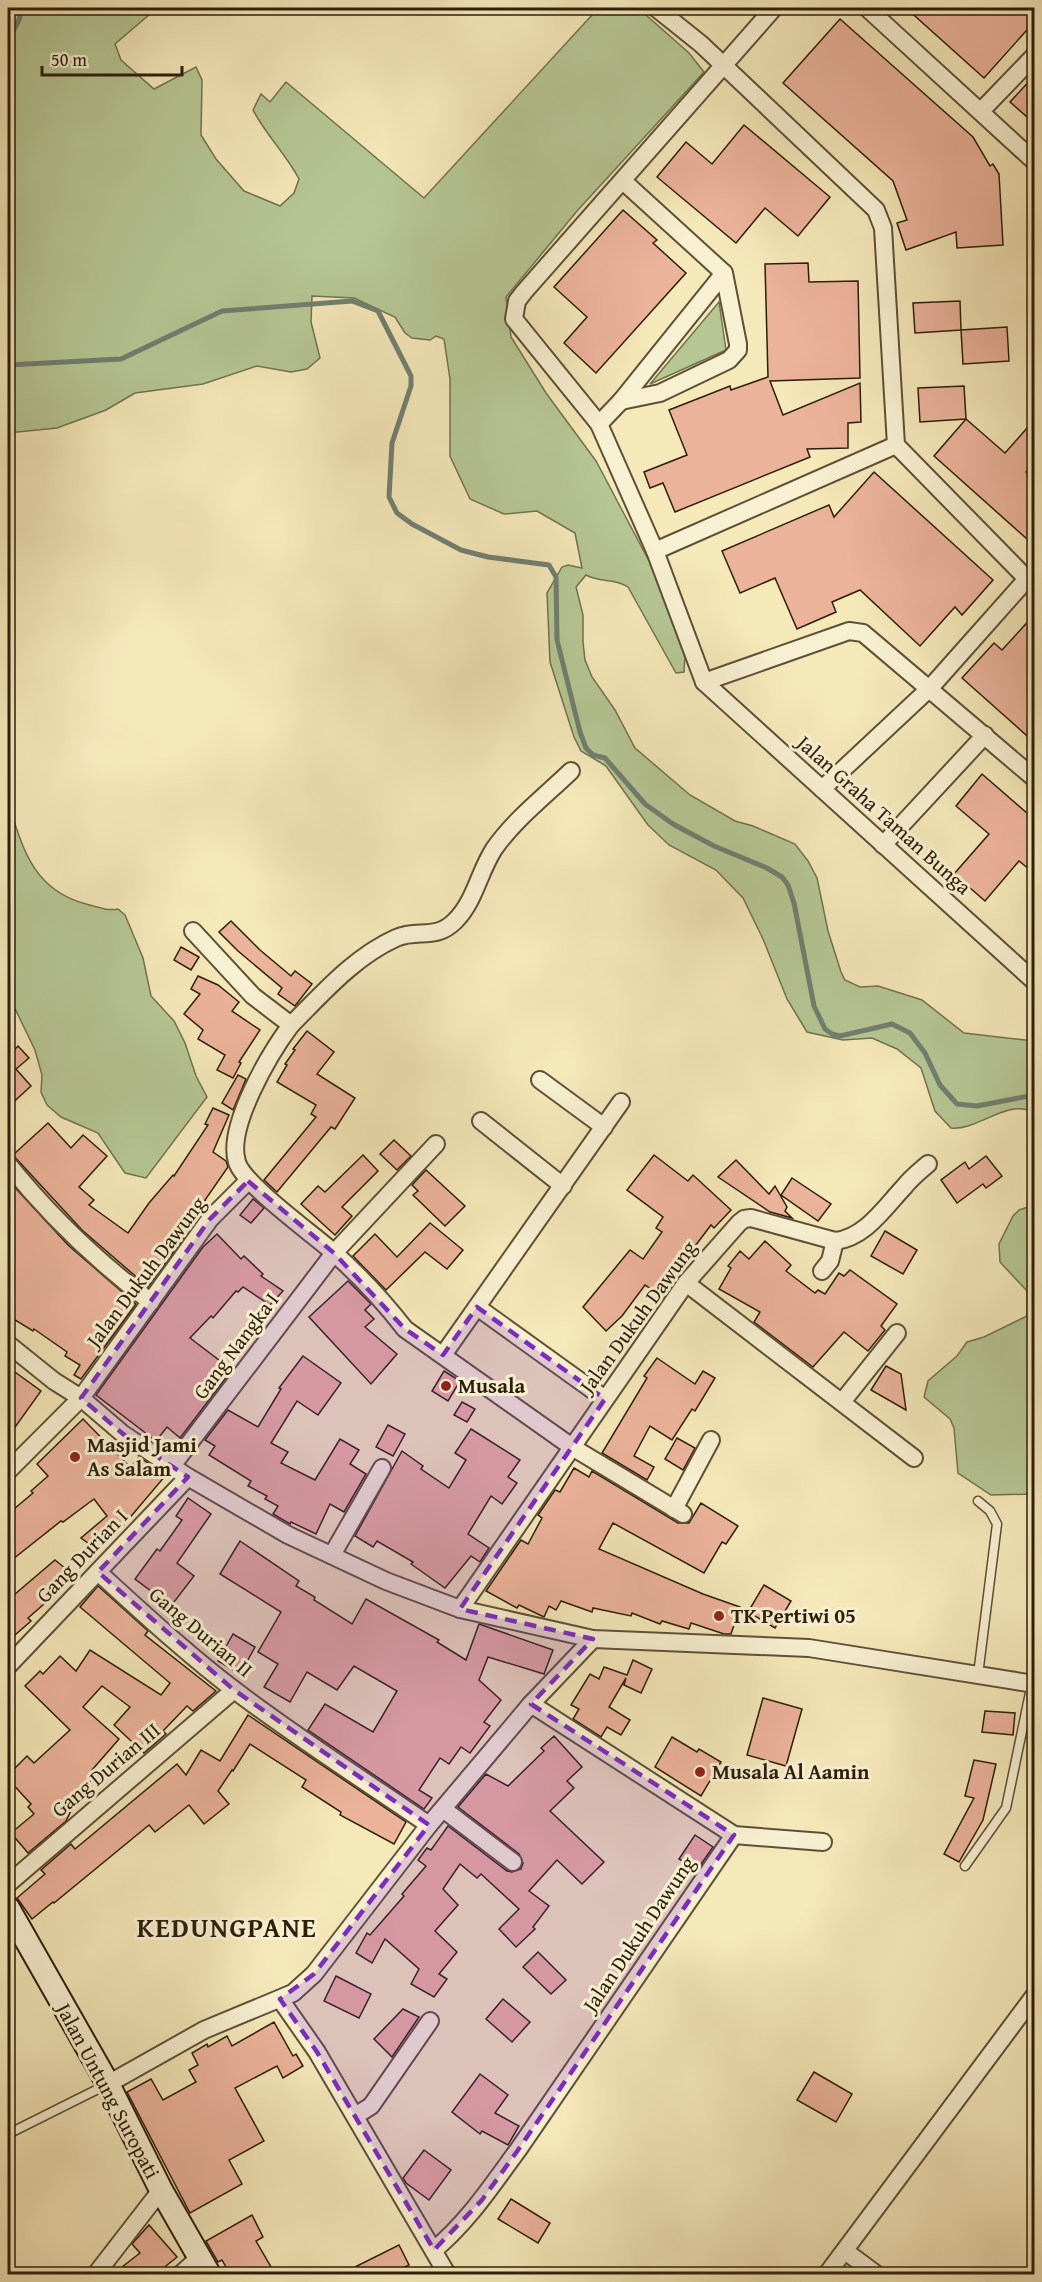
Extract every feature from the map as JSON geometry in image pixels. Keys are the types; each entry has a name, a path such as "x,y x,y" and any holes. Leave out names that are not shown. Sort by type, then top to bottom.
{"main road":[{"name":"Jalan Untung Suropati","path":"8,1908 108,2084 161,2190 205,2266"}],"street":[{"path":"656,8 698,40 876,210 884,228 896,445 1032,579 930,688 822,789"},
{"name":"Jalan Graha Taman Bunga","path":"774,8 524,292 514,309 514,319 599,424 655,551 704,682 1035,981"},
{"path":"867,8 1035,161"},
{"path":"981,111 1035,56"},
{"path":"621,401 660,393 729,360 735,354 738,344 724,273 623,181"},
{"path":"599,424 621,401 724,273"},
{"path":"655,551 896,445"},
{"path":"704,682 855,631 863,633 1035,778"},
{"path":"883,844 985,735"},
{"path":"571,771 509,830 494,849 465,909 444,931 398,937 380,946 345,971 291,1025 259,1078 240,1122 236,1142 237,1163 248,1181 334,1253 386,1305 405,1329 572,1447 679,1512 711,1440"},
{"path":"193,931 253,996 291,1025"},
{"path":"540,1080 604,1127"},
{"path":"442,1355 621,1102"},
{"path":"481,1120 563,1186"},
{"path":"334,1253 436,1144"},
{"path":"8,1164 41,1205 125,1283 151,1302"},
{"path":"822,1271 830,1261 835,1241 850,1238 876,1219 906,1184 928,1164"},
{"name":"Jalan Dukuh Dawung","path":"8,1471 81,1398 210,1219 248,1181"},
{"name":"Jalan Dukuh Dawung","path":"460,1610 686,1283 739,1222 748,1218 835,1241"},
{"name":"Gang Nangka I","path":"172,1466 334,1253"},
{"path":"686,1283 914,1458"},
{"path":"477,1307 605,1399"},
{"path":"842,1402 897,1333"},
{"path":"8,1344 81,1398 123,1434 188,1477 288,1535 386,1581 460,1610 593,1639 809,1648 1033,1684"},
{"path":"332,1555 382,1468"},
{"name":"Gang Durian I","path":"8,1666 188,1477"},
{"name":"Gang Durian II","path":"98,1572 234,1690 277,1722 429,1825"},
{"path":"108,2084 204,2030 293,1993 314,1974 429,1825 531,1704 593,1639"},
{"name":"Gang Durian III","path":"8,1884 234,1690"},
{"path":"531,1704 734,1835 823,1842"},
{"path":"443,1809 513,1862"},
{"name":"Jalan Dukuh Dawung","path":"434,2250 451,2236 482,2200 734,1835"},
{"path":"827,2274 1035,1996"},
{"path":"280,1999 317,2052 447,2274"},
{"path":"355,2116 371,2106 430,2021"},
{"path":"96,2274 161,2190"},
{"path":"845,2251 876,2274"},
{"path":"181,2274 205,2266"}],"lane":[{"path":"978,1501 990,1512 997,1524 978,1675"},
{"path":"965,1866 1006,1808 1033,1684"},
{"path":"8,2134 108,2084"}],"highlighted area":[{"path":"248,1181 334,1253 405,1329 443,1355 477,1307 605,1399 460,1609 593,1639 531,1704 734,1835 482,2200 434,2250 317,2052 280,1999 314,1974 429,1825 234,1690 98,1572 188,1477 123,1434 81,1398 210,1219"}],"green space":[{"path":"8,8 157,8 115,44 121,60 154,89 196,67 202,80 201,135 216,159 244,191 280,206 294,193 299,179 253,110 261,94 270,102 286,82 424,198 592,15 584,8 638,8 689,53 704,72 577,211 506,297 511,337 546,393 596,461 658,578 685,655 684,672 676,673 628,587 618,582 586,575 576,587 583,615 585,660 592,677 615,710 635,748 690,795 735,821 795,844 817,878 828,931 845,980 860,987 878,986 922,1000 964,1033 1034,1041 1034,1113 1024,1109 1014,1109 972,1125 951,1128 935,1111 921,1068 897,1049 872,1038 843,1040 807,1032 787,999 763,939 743,898 716,870 669,845 648,825 606,766 581,751 574,737 550,662 547,593 562,567 568,565 582,568 575,533 537,511 504,514 470,499 450,456 450,379 444,339 436,336 430,340 412,338 405,333 395,317 354,298 312,296 311,322 320,358 307,369 291,372 257,366 203,384 135,393 106,410 57,428 8,433"},
{"path":"719,302 726,350 650,384"},
{"path":"8,802 25,851 42,878 68,898 102,908 118,909 125,915 143,958 151,996 174,1021 207,1097 146,1178 125,1173 98,1133 61,1117 47,1105 41,1092 42,1075 35,1050 8,994"},
{"path":"1034,1205 1034,1494 991,1495 958,1473 954,1428 950,1419 924,1397 928,1381 957,1356 967,1342 984,1337 1027,1316 1027,1291 1000,1262 999,1244 1013,1216 1019,1210"}],"building":[{"path":"906,8 1026,8 1035,15 1035,21 984,78"},
{"path":"840,19 973,137 990,166 993,164 999,174 1003,245 957,248 956,232 906,250 897,223 907,220 893,181 783,83"},
{"path":"1035,75 1035,124 1010,102"},
{"path":"744,125 830,197 798,236 765,208 736,243 657,177 686,142 712,164"},
{"path":"623,210 657,240 653,243 686,273 596,373 564,343 587,317 554,287"},
{"path":"808,263 809,282 858,281 860,378 770,381 783,415 860,383 861,422 848,423 848,448 807,449 810,457 675,512 663,483 650,488 644,472 687,455 669,410 730,386 731,390 768,377 765,264"},
{"path":"960,301 961,330 915,333 913,303"},
{"path":"1007,327 1009,361 963,364 961,330"},
{"path":"964,386 966,419 920,422 918,388"},
{"path":"966,419 1005,453 1035,419 1035,463 1026,472 1035,480 1035,531 1027,539 934,456"},
{"path":"874,472 993,580 962,615 955,607 920,646 860,590 832,602 836,612 797,629 775,578 740,593 722,551 829,505 834,517"},
{"path":"1035,614 1035,743 962,678 994,643 1002,650"},
{"path":"982,774 1035,820 1035,874 1019,861 985,901 954,874 989,834 956,806"},
{"path":"231,921 291,976 295,971 312,984 295,1006 278,994 282,988 219,932"},
{"path":"181,947 199,957 191,970 174,960"},
{"path":"198,976 218,985 239,1002 232,1011 260,1030 239,1062 241,1063 233,1078 217,1070 225,1055 198,1039 203,1030 184,1014 200,994 191,989"},
{"path":"307,1031 334,1052 317,1074 355,1098 335,1129 331,1127 277,1192 264,1180 316,1117 311,1114 316,1105 277,1082 287,1065 285,1064 295,1050 293,1049"},
{"path":"18,1046 29,1058 16,1069 31,1086 8,1107 8,1056"},
{"path":"238,1075 246,1079 233,1110 222,1103"},
{"path":"213,1108 229,1115 213,1152 226,1161 228,1167 205,1200 206,1202 182,1232 186,1235 148,1287 82,1230 13,1155 48,1123 71,1148 83,1135 107,1156 79,1187 94,1200 89,1205 128,1233 149,1203 174,1176 208,1125 205,1124"},
{"path":"394,1140 411,1156 397,1170 380,1154"},
{"path":"363,1155 378,1171 342,1207 352,1216 335,1235 301,1204 318,1186 325,1192"},
{"path":"654,1155 688,1181 693,1175 731,1210 714,1228 711,1225 659,1294 645,1285 622,1316 606,1331 583,1307 630,1250 643,1259 662,1232 656,1228 663,1217 627,1190"},
{"path":"986,1156 1002,1176 986,1188 983,1184 957,1203 941,1180 965,1162 969,1169"},
{"path":"736,1160 769,1194 775,1186 787,1207 785,1211 792,1218 770,1212 718,1177"},
{"path":"426,1170 465,1206 445,1226 413,1195 418,1191 412,1185"},
{"path":"792,1178 831,1204 818,1221 781,1195"},
{"path":"8,1180 68,1245 136,1304 81,1379 74,1375 80,1365 65,1356 67,1352 8,1314"},
{"path":"253,1199 264,1208 251,1223 240,1215"},
{"path":"430,1223 463,1250 447,1269 425,1252 386,1290 353,1256 375,1234 397,1257"},
{"path":"885,1231 917,1250 903,1274 871,1256"},
{"path":"217,1234 241,1259 244,1256 263,1274 261,1276 283,1291 270,1305 243,1287 238,1292 236,1291 213,1318 211,1316 190,1338 232,1370 180,1438 167,1427 156,1441 96,1395 203,1247"},
{"path":"765,1241 791,1265 786,1271 815,1293 818,1290 825,1294 839,1273 844,1276 850,1270 897,1304 881,1326 885,1330 868,1351 844,1332 813,1367 754,1322 760,1312 719,1289 731,1268 728,1266 740,1251 749,1259"},
{"path":"348,1281 371,1304 365,1310 374,1319 365,1327 397,1354 371,1384 309,1317"},
{"path":"303,1356 341,1383 318,1415 297,1401 271,1443 288,1452 281,1463 315,1480 340,1439 359,1450 350,1464 366,1474 344,1512 330,1504 316,1534 291,1522 290,1524 273,1514 278,1506 265,1499 267,1496 248,1486 251,1481 209,1455 215,1446 205,1440 228,1410 258,1427 281,1389 279,1388"},
{"path":"657,1358 695,1384 703,1371 715,1378 695,1411 692,1409 672,1440 650,1426 634,1456 654,1467 647,1480 602,1453 647,1378 644,1376"},
{"path":"886,1366 901,1374 906,1410 871,1390"},
{"path":"8,1367 41,1391 8,1437"},
{"name":"Musala","path":"444,1371 460,1381 448,1401 432,1391"},
{"path":"462,1402 475,1409 467,1422 454,1415"},
{"path":"83,1419 130,1467 139,1457 166,1475 116,1534 112,1531 96,1549 81,1538 107,1516 94,1499 63,1522 61,1521 8,1563 8,1514 33,1493 31,1491 48,1476 37,1464"},
{"path":"388,1425 405,1434 393,1456 376,1447"},
{"path":"471,1429 520,1460 508,1477 517,1483 502,1504 491,1496 468,1534 489,1548 480,1562 471,1556 445,1588 411,1564 413,1562 377,1541 373,1547 355,1536 402,1451 423,1466 421,1469 449,1488 466,1460 455,1453"},
{"path":"677,1438 695,1448 683,1470 665,1459"},
{"path":"574,1468 589,1477 592,1471 678,1523 689,1523 701,1503 738,1526 726,1544 722,1542 704,1573 613,1523 599,1549 703,1594 740,1607 731,1634 724,1634 691,1623 689,1629 662,1621 660,1624 632,1613 631,1616 593,1608 592,1612 561,1601 556,1610 549,1606 544,1617 519,1605 517,1608 486,1591 521,1540 528,1544 542,1518 538,1515 555,1490 560,1492"},
{"path":"188,1498 211,1514 177,1563 194,1576 171,1606 135,1579 157,1549 160,1551 182,1520 176,1516"},
{"path":"240,1541 299,1581 296,1586 315,1597 314,1600 352,1624 366,1599 439,1640 437,1642 466,1660 479,1624 553,1650 544,1674 488,1657 479,1680 501,1700 484,1722 490,1726 470,1753 461,1747 449,1764 440,1758 419,1790 432,1798 424,1809 308,1730 325,1704 373,1732 397,1691 354,1666 337,1690 307,1672 290,1702 264,1687 278,1664 258,1652 281,1612 220,1574"},
{"path":"55,1560 71,1573 59,1588 60,1590 28,1618 31,1621 15,1635 8,1627 8,1600"},
{"path":"764,1585 791,1601 775,1628 748,1612"},
{"path":"98,1586 148,1631 145,1635 216,1691 193,1711 187,1706 163,1731 166,1734 144,1753 114,1725 130,1707 102,1686 83,1707 119,1739 92,1770 97,1775 81,1790 66,1821 28,1853 11,1833 34,1814 28,1807 31,1804 8,1779 8,1775 27,1756 34,1763 70,1730 25,1686 40,1671 43,1674 60,1656 76,1671 90,1650 161,1695 170,1683 80,1607"},
{"path":"233,1634 255,1647 240,1674 218,1661"},
{"path":"633,1660 652,1669 641,1693 624,1685 626,1678 609,1707 630,1720 621,1735 607,1727 601,1737 573,1719 579,1709 571,1705 590,1674 599,1679 604,1667 627,1675"},
{"path":"763,1698 802,1709 786,1766 747,1755"},
{"path":"985,1711 1015,1713 1013,1735 982,1732"},
{"path":"248,1715 406,1822 394,1844 340,1815 341,1812 302,1787 306,1780 250,1744 218,1791 229,1804 204,1824 189,1805 155,1832 149,1825 32,1919 17,1898 45,1874 41,1870 71,1844 75,1849 177,1764 186,1775 201,1750 220,1761"},
{"path":"554,1736 582,1767 567,1781 574,1788 550,1811 604,1862 582,1884 557,1860 529,1891 549,1906 533,1927 535,1929 516,1947 499,1929 519,1909 481,1874 477,1878 460,1864 443,1889 458,1905 435,1931 457,1952 439,1974 447,1979 434,1997 411,1984 419,1969 385,1939 372,1963 356,1953 367,1933 370,1935 404,1896 402,1894 426,1866 418,1860 427,1848 431,1850 448,1826 507,1871 521,1869 523,1863 519,1854 458,1807 486,1774 508,1786 544,1751 541,1748"},
{"path":"672,1737 697,1752 699,1749 721,1762 701,1796 655,1767"},
{"path":"974,1760 996,1764 983,1820 959,1862 944,1854 974,1798 965,1796"},
{"path":"695,1835 713,1847 697,1870 679,1859"},
{"path":"538,1952 566,1980 551,1994 523,1967"},
{"path":"336,1976 371,1994 359,2018 324,2001"},
{"path":"503,1999 530,2022 512,2042 486,2019"},
{"path":"403,2009 419,2017 392,2057 374,2039"},
{"path":"274,2022 293,2056 296,2054 303,2066 283,2078 277,2066 235,2088 264,2141 229,2160 242,2184 190,2213 127,2092 151,2079 163,2100 196,2082 189,2070 198,2065 192,2053 227,2036 232,2046"},
{"path":"814,2072 852,2094 836,2122 797,2100"},
{"path":"480,2074 508,2095 495,2113 519,2126 508,2145 482,2131 480,2134 452,2112"},
{"path":"424,2150 451,2170 429,2200 406,2183 403,2178"},
{"path":"511,2199 550,2223 538,2243 498,2219"},
{"path":"252,2215 263,2237 256,2241 271,2267 257,2274 230,2274 222,2260 218,2262 206,2241"},
{"path":"149,2225 177,2257 156,2274 113,2274 140,2253 132,2244"},
{"path":"399,2245 409,2265 390,2274 341,2274"}],"waterway":[{"path":"8,41 19,20 22,8"},
{"path":"8,365 121,359 222,311 352,301 378,311 411,376 411,386 392,443 389,497 397,513 412,524 461,550 488,557 549,565 556,577 557,640 586,748 593,755 605,758 645,804 673,824 714,846 767,868 782,877 788,885 794,903 814,1006 825,1029 840,1036 892,1024 910,1033 925,1053 940,1085 957,1104 977,1106 1034,1095"}],"place":[{"name":"Musala","path":"446,1386"},
{"name":"Masjid Jami As Salam","path":"75,1457"},
{"name":"TK Pertiwi 05","path":"719,1616"},
{"name":"Musala Al Aamin","path":"700,1772"}],"district":[{"name":"KEDUNGPANE","path":"227,1928"}]}
